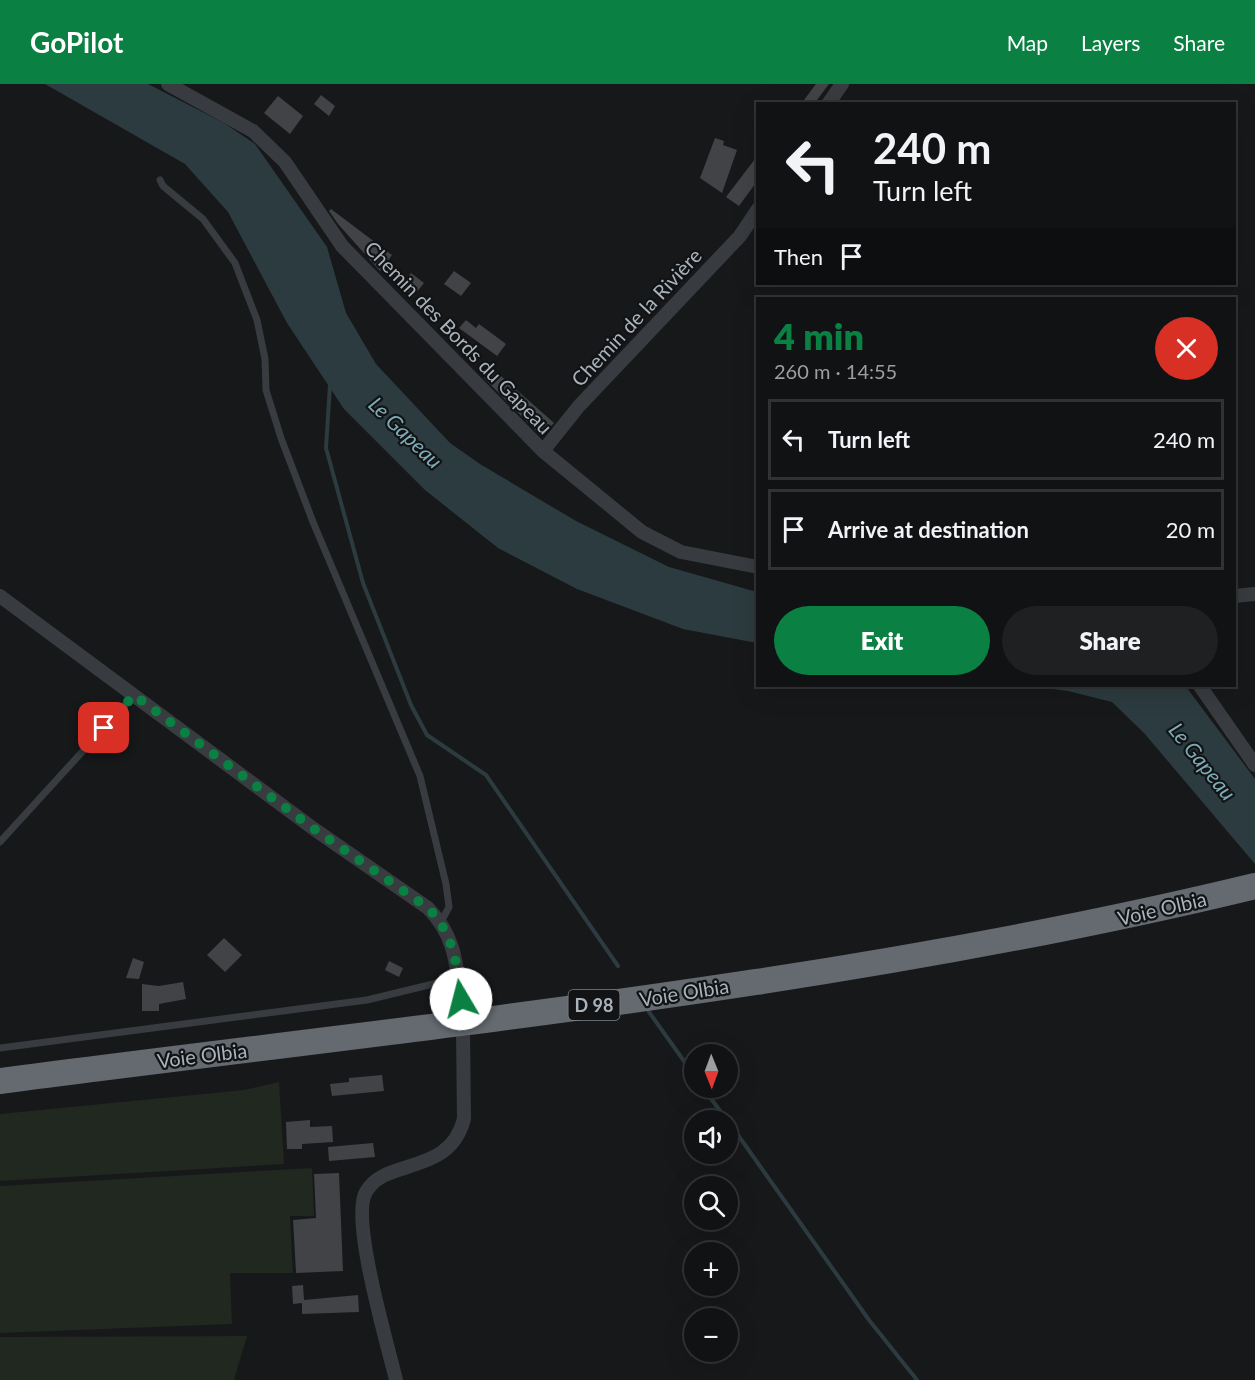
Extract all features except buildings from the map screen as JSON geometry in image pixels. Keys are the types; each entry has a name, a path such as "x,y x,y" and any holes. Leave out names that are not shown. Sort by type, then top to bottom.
{"highway":[{"name":"Voie Olbia","path":"0,1081 632,1000 956,950 1182,898 1255,875"},
{"name":"Voie Olbia","path":"0,1069 466,1006 801,965 1255,886"}],"street":[{"name":"Chemin des Bords du Gapeau","path":"168,84 253,131 285,162 342,246 543,451 651,537 681,552 756,567"},
{"path":"829,102 842,84"},
{"name":"Chemin de la Rivière","path":"543,451 579,406 740,236 756,212"},
{"path":"1236,596 1255,594"},
{"path":"0,596 314,829 428,908 441,921 450,938 461,999"},
{"path":"1201,687 1255,765"},
{"path":"396,1380 367,1255 361,1207 366,1191 377,1180 440,1155 453,1144 464,1119 463,1030"}],"lane":[{"path":"160,180 203,219 235,263 257,320 265,359 266,390 281,438 313,522 420,776 446,884 449,907 441,921"},
{"path":"0,842 134,695"},
{"path":"0,1048 367,1000 458,978"}],"shaded area":[{"path":"279,1082 284,1164 0,1181 0,1114 244,1090"},
{"path":"312,1168 314,1216 290,1216 293,1273 230,1273 232,1324 0,1333 0,1186"},
{"path":"247,1336 234,1380 0,1380 0,1337"}],"water":[{"name":"Le Gapeau","path":"45,84 148,84 224,123 255,144 327,247 346,313 376,364 450,443 480,464 576,521 669,567 756,592 756,643 683,629 577,589 498,548 425,490 344,409 287,323 228,212 185,164"},
{"name":"Le Gapeau","path":"1038,687 1187,688 1255,779 1255,864 1144,733 1112,702 1068,691"}],"waterway":[{"path":"330,385 326,448 363,583 411,705 427,735 486,775 618,966"},
{"path":"649,1012 684,1061"},
{"path":"710,1098 720,1110"},
{"path":"738,1135 869,1320 917,1380"}],"route":[{"path":"104,728 134,695 314,829 428,908 441,921 450,938 461,999"}]}
